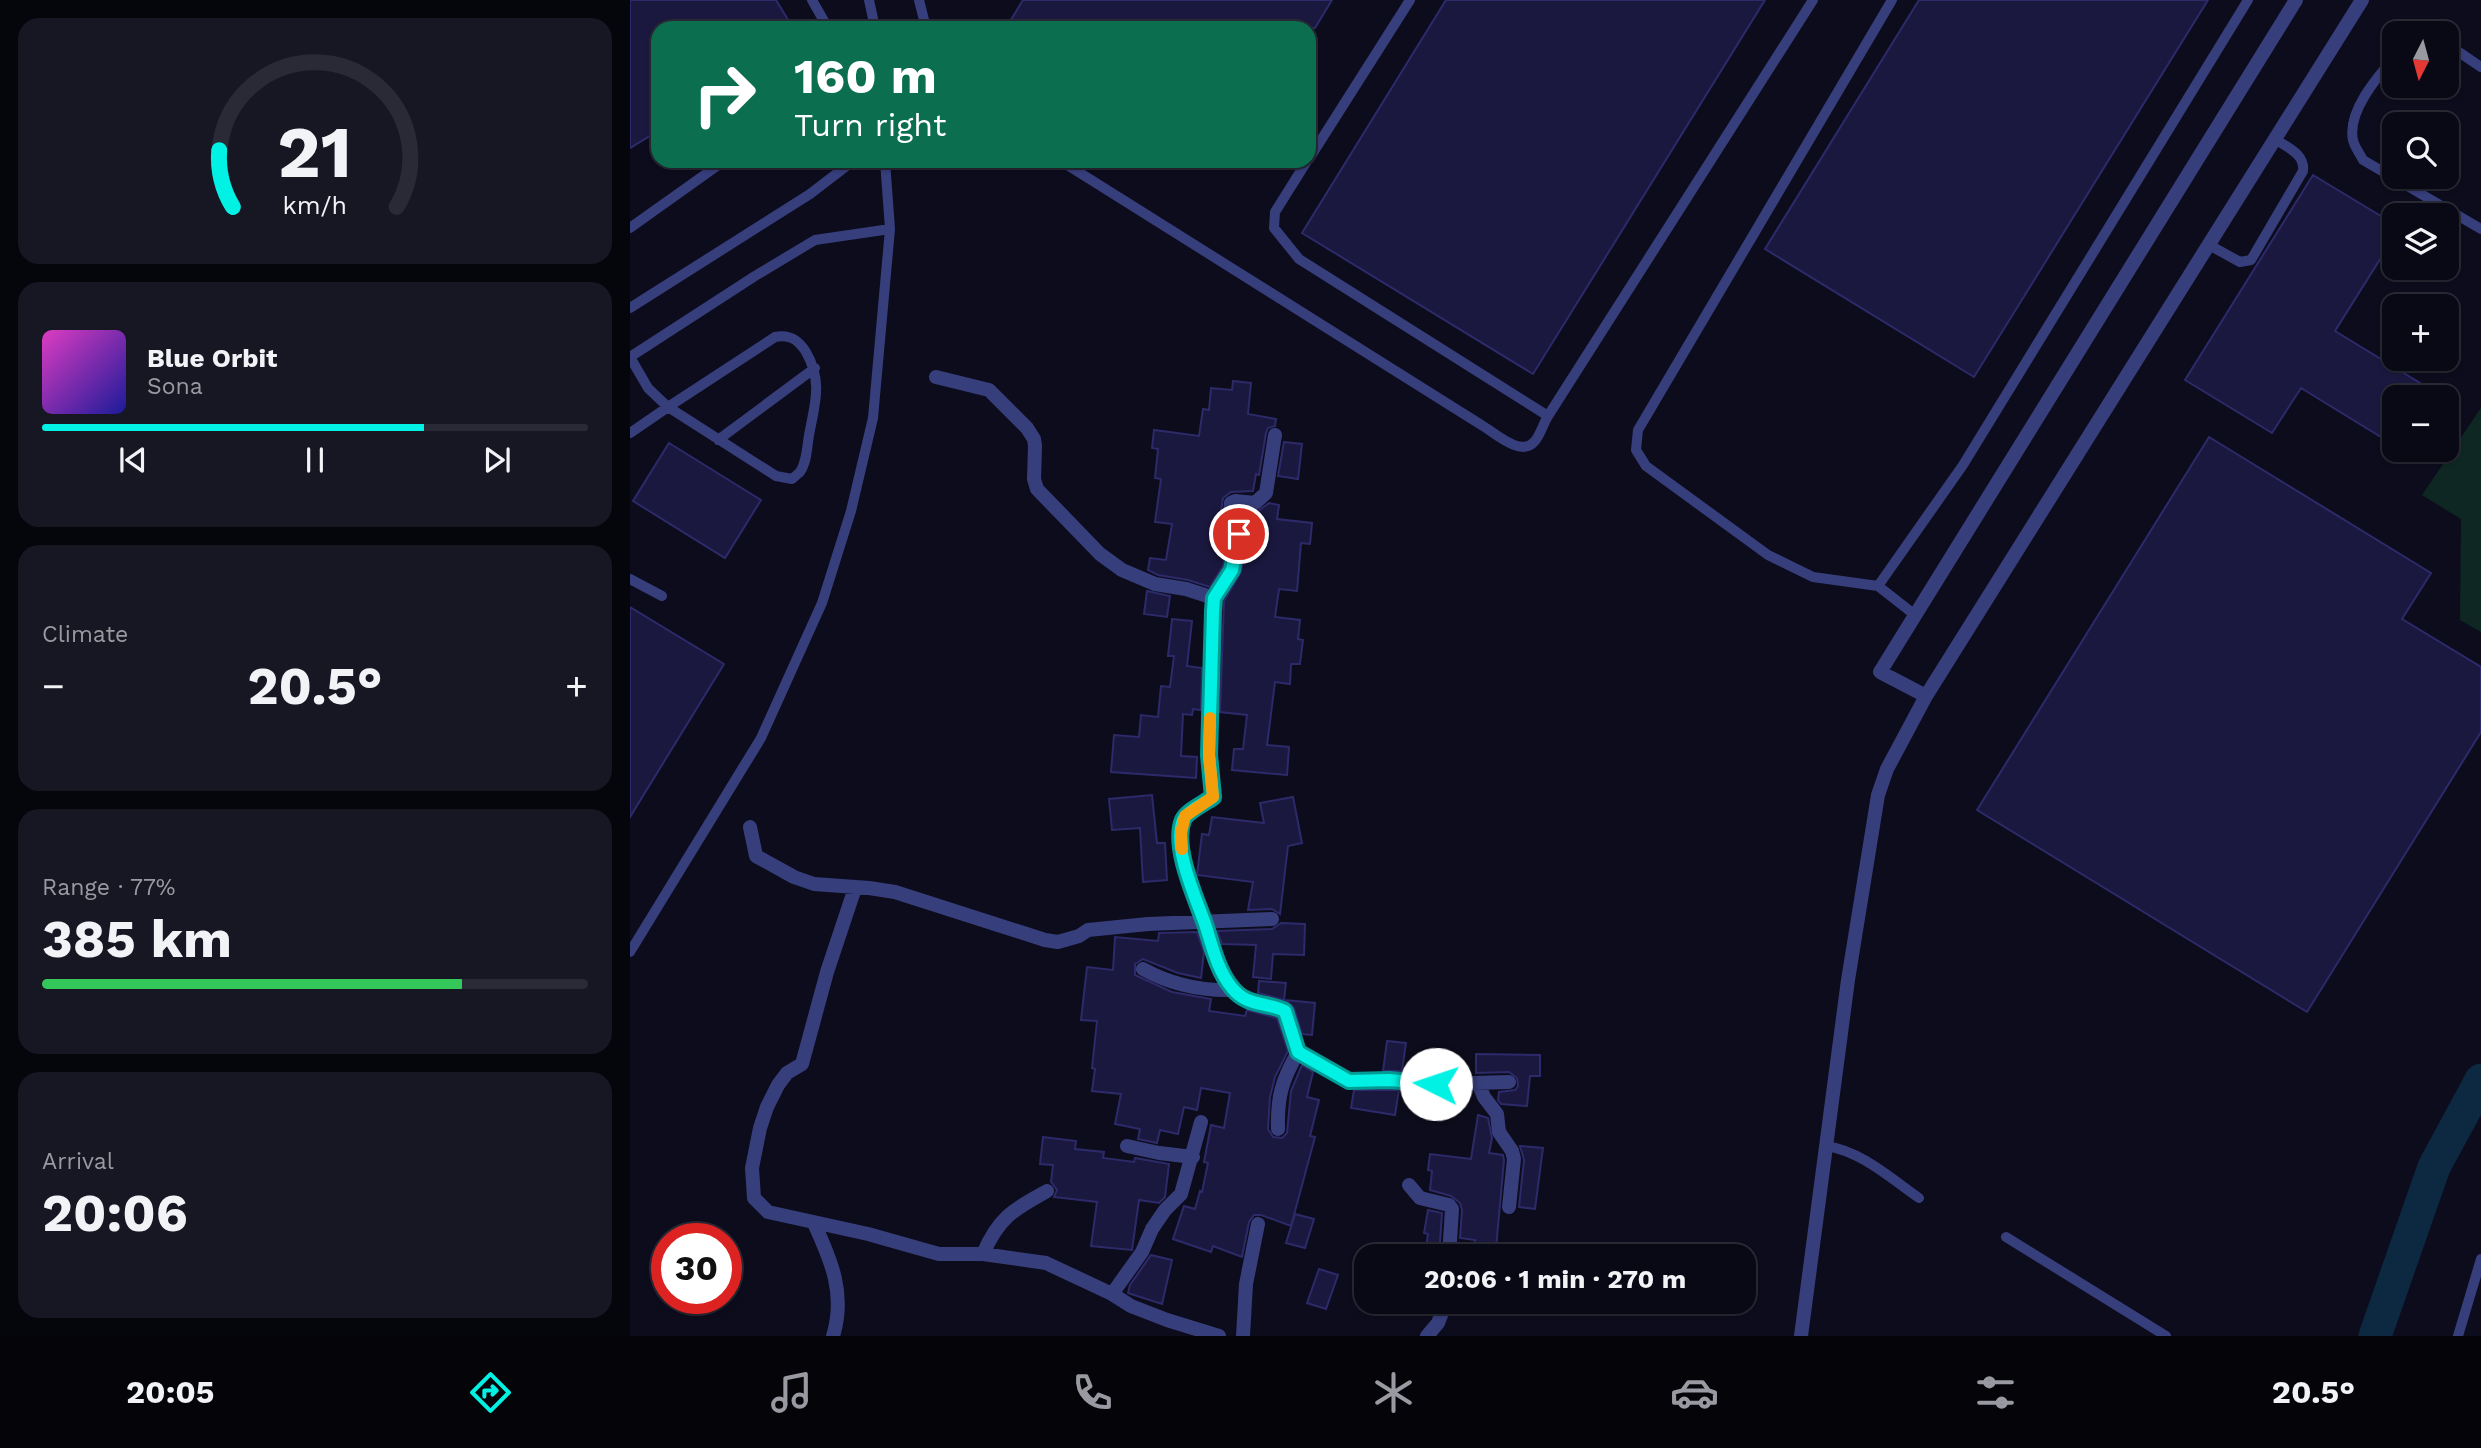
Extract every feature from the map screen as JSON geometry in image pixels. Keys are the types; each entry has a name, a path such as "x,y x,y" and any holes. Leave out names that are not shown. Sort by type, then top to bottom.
{"street":[{"path":"1926,696 1880,671 2296,0"},
{"path":"1801,1336 1848,980 1878,796 1887,769 1926,696 2362,0"},
{"path":"936,377 989,390 1027,428 1034,439 1034,480 1037,489 1100,555 1122,570 1144,580 1214,598"},
{"path":"1275,435 1266,493 1255,503 1235,500 1231,503 1228,531 1239,534 1232,570 1214,598 1209,755 1213,797 1185,816 1181,833 1188,880 1221,971 1233,990 1254,1003 1285,1011 1298,1052 1349,1081 1389,1080 1436,1084 1509,1082"},
{"path":"750,827 756,856 793,877 814,884 895,892 1001,928 1058,942 1079,936 1088,930 1272,919"},
{"path":"855,888 827,972 802,1063 783,1079 767,1107 752,1168 754,1198 768,1212 868,1234 939,1254 983,1254 1046,1263 1112,1294 1131,1306 1220,1336"},
{"path":"1143,968 1179,985 1233,990"},
{"path":"1202,988 1221,971"},
{"path":"1278,1129 1280,1092 1284,1077 1298,1052"},
{"path":"1478,1083 1484,1097 1497,1114 1499,1132 1514,1159 1508,1207"},
{"path":"1112,1294 1142,1252 1158,1220 1181,1194 1201,1122"},
{"path":"1127,1146 1192,1157"},
{"path":"1409,1185 1420,1198 1449,1205 1452,1209 1450,1244"},
{"path":"983,1254 990,1236 1003,1219 1015,1208 1047,1191"},
{"path":"814,1223 838,1284 837,1323 833,1336"},
{"path":"1243,1336 1246,1284 1258,1224"},
{"path":"1427,1336 1441,1314"}],"lane":[{"path":"812,0 824,21"},
{"path":"869,0 874,21"},
{"path":"919,0 924,21"},
{"path":"1316,147 1410,0"},
{"path":"1072,168 1521,448 1533,443 1813,0"},
{"path":"1892,0 1639,430 1636,450 1646,466 1768,555 1813,577 1878,586 1915,615"},
{"path":"1878,586 1963,466 2248,0"},
{"path":"2459,52 2481,67"},
{"path":"2382,72 2368,88 2354,119 2352,139 2363,160 2481,229"},
{"path":"2209,245 2240,262 2251,260 2304,172 2300,155 2275,139"},
{"path":"630,228 714,168"},
{"path":"630,308 810,194 844,168"},
{"path":"630,952 761,738 822,603 851,511 873,418 890,229 886,168"},
{"path":"1303,168 1275,212 1274,228 1299,259 1548,416"},
{"path":"630,433 668,407 775,337 785,335 801,344 815,368 816,394 805,460 800,473 792,479 776,477 668,407 648,388 630,357 815,240 890,229"},
{"path":"718,440 815,368"},
{"path":"630,579 662,596"},
{"path":"1826,1146 1855,1154 1919,1198"},
{"path":"2006,1237 2166,1336"},
{"path":"2458,1336 2481,1259"}],"green space":[{"path":"2481,408 2481,632 2460,620 2461,519 2422,495 2444,462 2459,462 2459,440"}],"building":[{"path":"630,0 776,0 789,21 651,21 651,135 630,148"},
{"path":"1023,0 1332,0 1316,26 1316,21 1010,21"},
{"path":"1446,0 1765,0 1533,374 1302,233"},
{"path":"1919,0 2208,0 1974,377 1765,249"},
{"path":"2313,175 2382,217 2382,256 2335,331 2382,360 2382,371 2400,371 2423,385 2382,385 2382,438 2301,388 2272,433 2185,380"},
{"path":"1233,381 1251,383 1248,414 1276,419 1275,426 1268,428 1266,433 1259,475 1256,474 1253,491 1231,492 1223,498 1218,531 1221,538 1228,541 1223,566 1210,587 1158,575 1148,570 1150,558 1166,560 1172,524 1155,522 1161,479 1155,478 1158,449 1152,448 1154,430 1199,436 1203,409 1209,410 1211,388 1232,390"},
{"path":"2209,437 2431,573 2402,619 2481,667 2481,732 2307,1012 1977,810"},
{"path":"1284,442 1302,444 1298,479 1278,476"},
{"path":"669,443 761,500 725,558 633,501"},
{"path":"1269,503 1279,505 1277,519 1312,523 1310,544 1301,543 1297,591 1279,589 1275,617 1300,620 1298,639 1303,640 1300,664 1291,664 1290,684 1275,682 1267,745 1289,747 1287,775 1232,770 1234,749 1243,749 1247,715 1220,712 1224,601 1241,572 1248,536 1246,528 1238,524 1240,511 1257,512"},
{"path":"1147,591 1170,596 1167,617 1144,614"},
{"path":"630,607 724,664 630,817"},
{"path":"1172,619 1192,621 1187,666 1202,668 1201,710 1193,709 1192,715 1183,714 1181,756 1197,757 1196,778 1111,772 1114,735 1139,737 1141,715 1158,717 1161,686 1170,687 1174,656 1168,656"},
{"path":"1152,795 1157,843 1165,843 1167,880 1143,882 1140,828 1112,830 1109,799"},
{"path":"1293,797 1302,843 1288,846 1280,914 1272,909 1248,910 1253,882 1197,875 1202,834 1209,835 1212,817 1264,823 1260,803"},
{"path":"1281,923 1305,924 1304,955 1273,954 1271,979 1253,977 1256,945 1222,944 1217,931 1272,929"},
{"path":"1197,932 1204,952 1201,978 1178,973 1143,959 1135,964 1135,975 1172,992 1211,999 1209,1011 1245,1016 1247,1010 1277,1018 1288,1051 1275,1077 1270,1097 1268,1129 1273,1137 1282,1138 1287,1133 1291,1091 1302,1065 1313,1072 1307,1097 1319,1100 1310,1136 1315,1137 1291,1226 1254,1215 1249,1222 1242,1257 1213,1246 1211,1252 1173,1239 1184,1206 1195,1209 1200,1191 1202,1192 1211,1125 1224,1128 1230,1093 1201,1088 1197,1110 1184,1107 1178,1134 1160,1130 1157,1143 1138,1139 1140,1129 1115,1124 1121,1094 1092,1091 1097,1021 1081,1020 1087,967 1113,970 1115,937 1158,941 1159,933"},
{"path":"1259,981 1286,983 1284,1000 1258,993"},
{"path":"1285,1000 1315,1003 1312,1035 1302,1034 1294,1008"},
{"path":"1387,1041 1406,1043 1402,1071 1383,1071"},
{"path":"1476,1054 1540,1055 1540,1076 1530,1076 1527,1106 1501,1104 1498,1100 1499,1092 1515,1090 1518,1086 1517,1078 1509,1072 1476,1073"},
{"path":"1354,1090 1399,1090 1395,1115 1351,1108"},
{"path":"1478,1115 1488,1118 1492,1138 1489,1153 1503,1155 1504,1160 1496,1244 1474,1244 1475,1240 1460,1238 1460,1203 1451,1196 1430,1190 1430,1154 1471,1159"},
{"path":"1043,1137 1076,1141 1075,1149 1104,1152 1103,1158 1134,1162 1135,1158 1169,1164 1165,1197 1159,1203 1139,1200 1132,1250 1091,1246 1097,1202 1054,1197 1057,1190 1051,1182 1053,1165 1040,1164"},
{"path":"1520,1146 1543,1148 1535,1209 1519,1207 1524,1160"},
{"path":"1428,1210 1442,1213 1440,1244 1426,1244 1428,1234 1424,1233"},
{"path":"1295,1214 1314,1219 1305,1248 1286,1243"},
{"path":"1151,1255 1172,1260 1162,1304 1128,1293 1130,1285"},
{"path":"1319,1269 1338,1275 1326,1309 1307,1303"}],"waterway":[{"path":"2375,1336 2434,1167 2481,1080"}],"slow traffic":[{"path":"1182,849 1181,833 1185,816 1213,797 1209,755 1210,718"}],"route":[{"path":"1239,534 1232,570 1214,598 1209,755 1213,797 1185,816 1182,822 1181,833 1188,880 1221,971 1233,990 1246,1000 1285,1011 1294,1045 1303,1057 1349,1081 1389,1080 1436,1084"}]}
